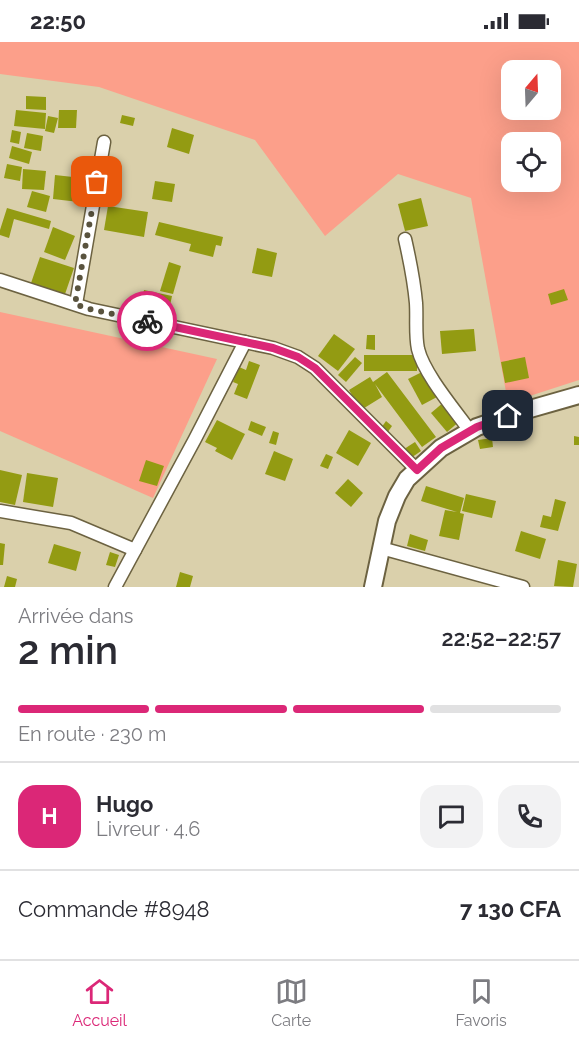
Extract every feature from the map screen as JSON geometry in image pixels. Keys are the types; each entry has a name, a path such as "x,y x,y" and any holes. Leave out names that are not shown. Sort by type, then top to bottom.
{"street":[{"path":"75,304 104,142"},
{"path":"405,239 412,269 416,303 417,348 428,373 471,431"},
{"path":"0,280 119,316 273,348 298,357 315,368 417,470"},
{"path":"115,587 195,439 244,342"},
{"path":"374,587 387,521 407,479 441,448 477,427 579,395"},
{"path":"0,511 71,523 135,550"},
{"path":"381,548 523,587"}],"shaded area":[{"path":"0,42 579,42 579,380 508,403 471,198 398,174 325,236 255,140 99,87 0,74"},
{"path":"0,312 217,359 153,498 0,431"}],"building":[{"path":"26,96 46,97 46,110 26,109"},
{"path":"16,110 46,113 45,129 14,126"},
{"path":"59,110 77,110 76,128 58,128"},
{"path":"122,115 135,118 133,126 120,123"},
{"path":"48,116 58,118 54,133 45,131"},
{"path":"172,128 194,135 189,154 167,147"},
{"path":"12,130 21,132 19,144 10,142"},
{"path":"27,133 43,136 41,151 24,148"},
{"path":"12,146 32,152 29,164 9,158"},
{"path":"7,164 22,167 20,181 4,178"},
{"path":"23,169 46,171 44,190 22,189"},
{"path":"55,175 82,178 79,202 53,199"},
{"path":"155,181 175,184 172,202 152,199"},
{"path":"32,191 50,196 46,212 27,207"},
{"path":"421,198 428,226 405,231 398,204"},
{"path":"108,206 148,212 144,237 104,230"},
{"path":"7,208 51,221 49,229 14,219 9,238 0,235"},
{"path":"159,222 223,237 221,246 216,245 213,257 189,251 191,244 155,235"},
{"path":"53,227 75,236 65,260 44,252"},
{"path":"257,248 277,253 272,277 252,273"},
{"path":"40,257 74,268 65,294 31,283"},
{"path":"169,262 181,266 173,294 160,291"},
{"path":"564,289 568,300 551,305 548,294"},
{"path":"144,290 172,296 167,319 139,313"},
{"path":"474,329 476,351 442,354 440,331"},
{"path":"334,334 355,349 338,371 318,356"},
{"path":"367,335 375,335 375,350 366,349"},
{"path":"364,355 417,355 417,371 364,371"},
{"path":"355,357 362,363 346,382 338,375"},
{"path":"525,357 529,378 505,383 501,362"},
{"path":"249,361 260,365 247,399 234,394 238,384 233,382 239,367 246,370"},
{"path":"424,371 437,397 422,405 408,379"},
{"path":"387,372 436,437 422,447 375,384 382,397 361,410 349,390 370,377 373,382"},
{"path":"444,402 460,421 447,432 431,413"},
{"path":"217,420 245,434 232,460 215,451 217,448 205,442"},
{"path":"251,421 266,427 262,436 248,430"},
{"path":"386,421 392,426 385,436 379,431"},
{"path":"349,430 371,443 358,466 336,453"},
{"path":"273,431 279,433 276,445 269,443"},
{"path":"574,436 579,437 579,445 574,445"},
{"path":"492,438 493,447 480,449 478,440"},
{"path":"415,442 421,451 408,460 401,451"},
{"path":"274,451 293,459 285,481 265,474"},
{"path":"326,454 333,457 328,469 320,466"},
{"path":"146,460 164,466 157,486 139,481"},
{"path":"0,470 22,475 15,505 0,502"},
{"path":"27,473 58,478 53,507 23,502"},
{"path":"348,479 363,493 351,507 335,493"},
{"path":"426,486 464,498 460,513 464,514 459,540 439,536 445,510 457,512 421,501"},
{"path":"466,494 496,501 492,518 462,511"},
{"path":"555,499 566,502 558,531 540,527 543,515 551,517"},
{"path":"521,531 546,539 540,559 515,551"},
{"path":"410,534 428,540 425,551 407,546"},
{"path":"0,543 5,544 3,565 0,565"},
{"path":"54,544 81,552 76,571 48,563"},
{"path":"110,552 119,555 115,567 106,565"},
{"path":"558,560 577,564 573,587 554,586"},
{"path":"180,572 193,576 190,587 176,587"},
{"path":"7,576 17,579 15,587 4,587"}],"way so far":[{"path":"97,182 75,304 147,321"}],"route":[{"path":"147,321 273,348 298,357 315,368 417,470 441,448 477,427 508,416"}]}
